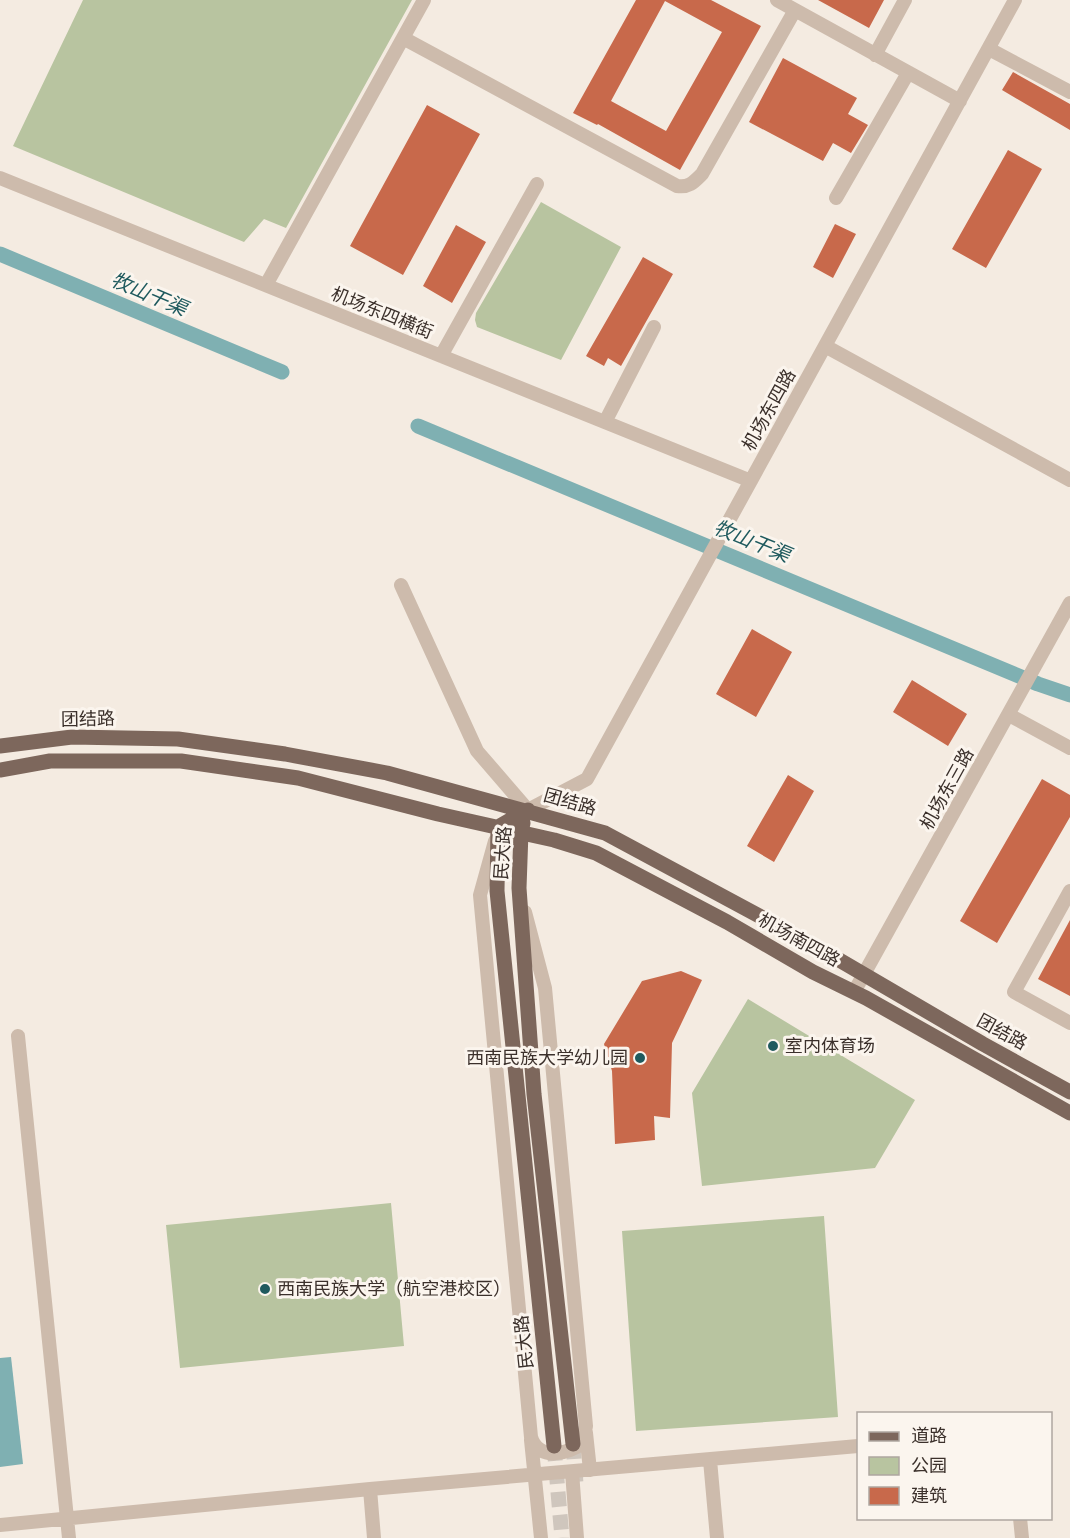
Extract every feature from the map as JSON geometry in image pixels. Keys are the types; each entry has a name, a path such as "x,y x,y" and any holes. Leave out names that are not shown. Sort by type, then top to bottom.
{"main road":[{"name":"团结路","path":"0,746 72,737 178,739 285,754 387,773 605,833 817,947 1070,1092"},
{"path":"0,770 50,761 181,761 298,778 498,827"},
{"name":"民大路","path":"528,810 498,827 497,891 554,1446"},
{"name":"民大路","path":"528,810 521,832 519,888 534,1094 573,1444"},
{"name":"机场南四路","path":"498,827 596,853 727,922 813,972 854,992 1070,1113"}],"street":[{"path":"266,285 424,0"},
{"path":"777,0 960,101"},
{"path":"875,55 905,0"},
{"name":"机场东四路","path":"528,810 587,780 1015,0"},
{"path":"403,38 677,186 685,187 702,174 795,10"},
{"path":"989,49 1070,92"},
{"path":"836,198 908,73"},
{"name":"机场东四横街","path":"0,178 751,481"},
{"path":"441,356 537,184"},
{"path":"605,422 654,327"},
{"path":"825,346 1070,480"},
{"path":"401,585 477,751 528,810"},
{"name":"机场东三路","path":"854,992 1070,603"},
{"path":"1009,715 1070,748"},
{"path":"498,827 480,895 541,1538"},
{"path":"519,888 544,988 590,1470"},
{"path":"1070,891 1014,992 1070,1023"},
{"path":"18,1036 69,1538"},
{"path":"531,1437 538,1450 560,1454 570,1452 583,1442 586,1426"},
{"path":"0,1525 370,1489 857,1446"},
{"path":"710,1460 717,1538"},
{"path":"572,1472 577,1538"},
{"path":"370,1489 374,1538"},
{"path":"1020,1520 1022,1538"}],"green space":[{"path":"83,0 412,0 286,228 264,219 244,242 13,146"},
{"path":"541,202 621,247 561,360 477,327 475,320 476,313"},
{"name":"室内体育场","path":"748,999 915,1100 875,1168 702,1186 692,1093"},
{"path":"391,1203 404,1346 180,1368 166,1225"},
{"path":"824,1216 838,1417 636,1431 622,1231"}],"water":[{"path":"11,1357 23,1464 0,1467 0,1358"}],"building":[{"path":"636,0 711,0 761,26 680,170 598,124 573,113","holes":["665,1 722,32 666,131 611,101"]},
{"path":"818,0 884,0 869,28"},
{"path":"783,58 857,98 848,114 868,125 851,153 833,143 823,161 749,122"},
{"path":"1013,72 1070,104 1070,130 1002,90"},
{"path":"427,105 480,134 403,275 350,246"},
{"path":"1008,150 1042,169 986,268 952,249"},
{"path":"835,224 856,234 833,278 813,267"},
{"path":"456,225 486,242 452,303 423,286"},
{"path":"643,257 673,274 621,366 608,358 604,366 586,356"},
{"path":"752,629 792,652 756,717 716,694"},
{"path":"912,680 967,714 948,746 893,712"},
{"path":"788,775 814,791 774,862 747,846"},
{"path":"1042,779 1070,795 1070,817 997,943 960,921"},
{"path":"1070,920 1070,996 1038,979"},
{"name":"西南民族大学幼儿园","path":"681,971 702,980 672,1043 670,1118 654,1116 655,1140 615,1144 612,1071 604,1044 642,981"}],"waterway":[{"name":"牧山干渠","path":"0,254 282,372"},
{"name":"牧山干渠","path":"418,426 1038,684 1070,695"}],"tunnel":[{"path":"573,1444 576,1484"},
{"path":"554,1446 562,1538"}],"place":[{"name":"室内体育场","path":"773,1046"},
{"name":"西南民族大学幼儿园","path":"640,1058"},
{"name":"西南民族大学（航空港校区）","path":"265,1289"}]}
